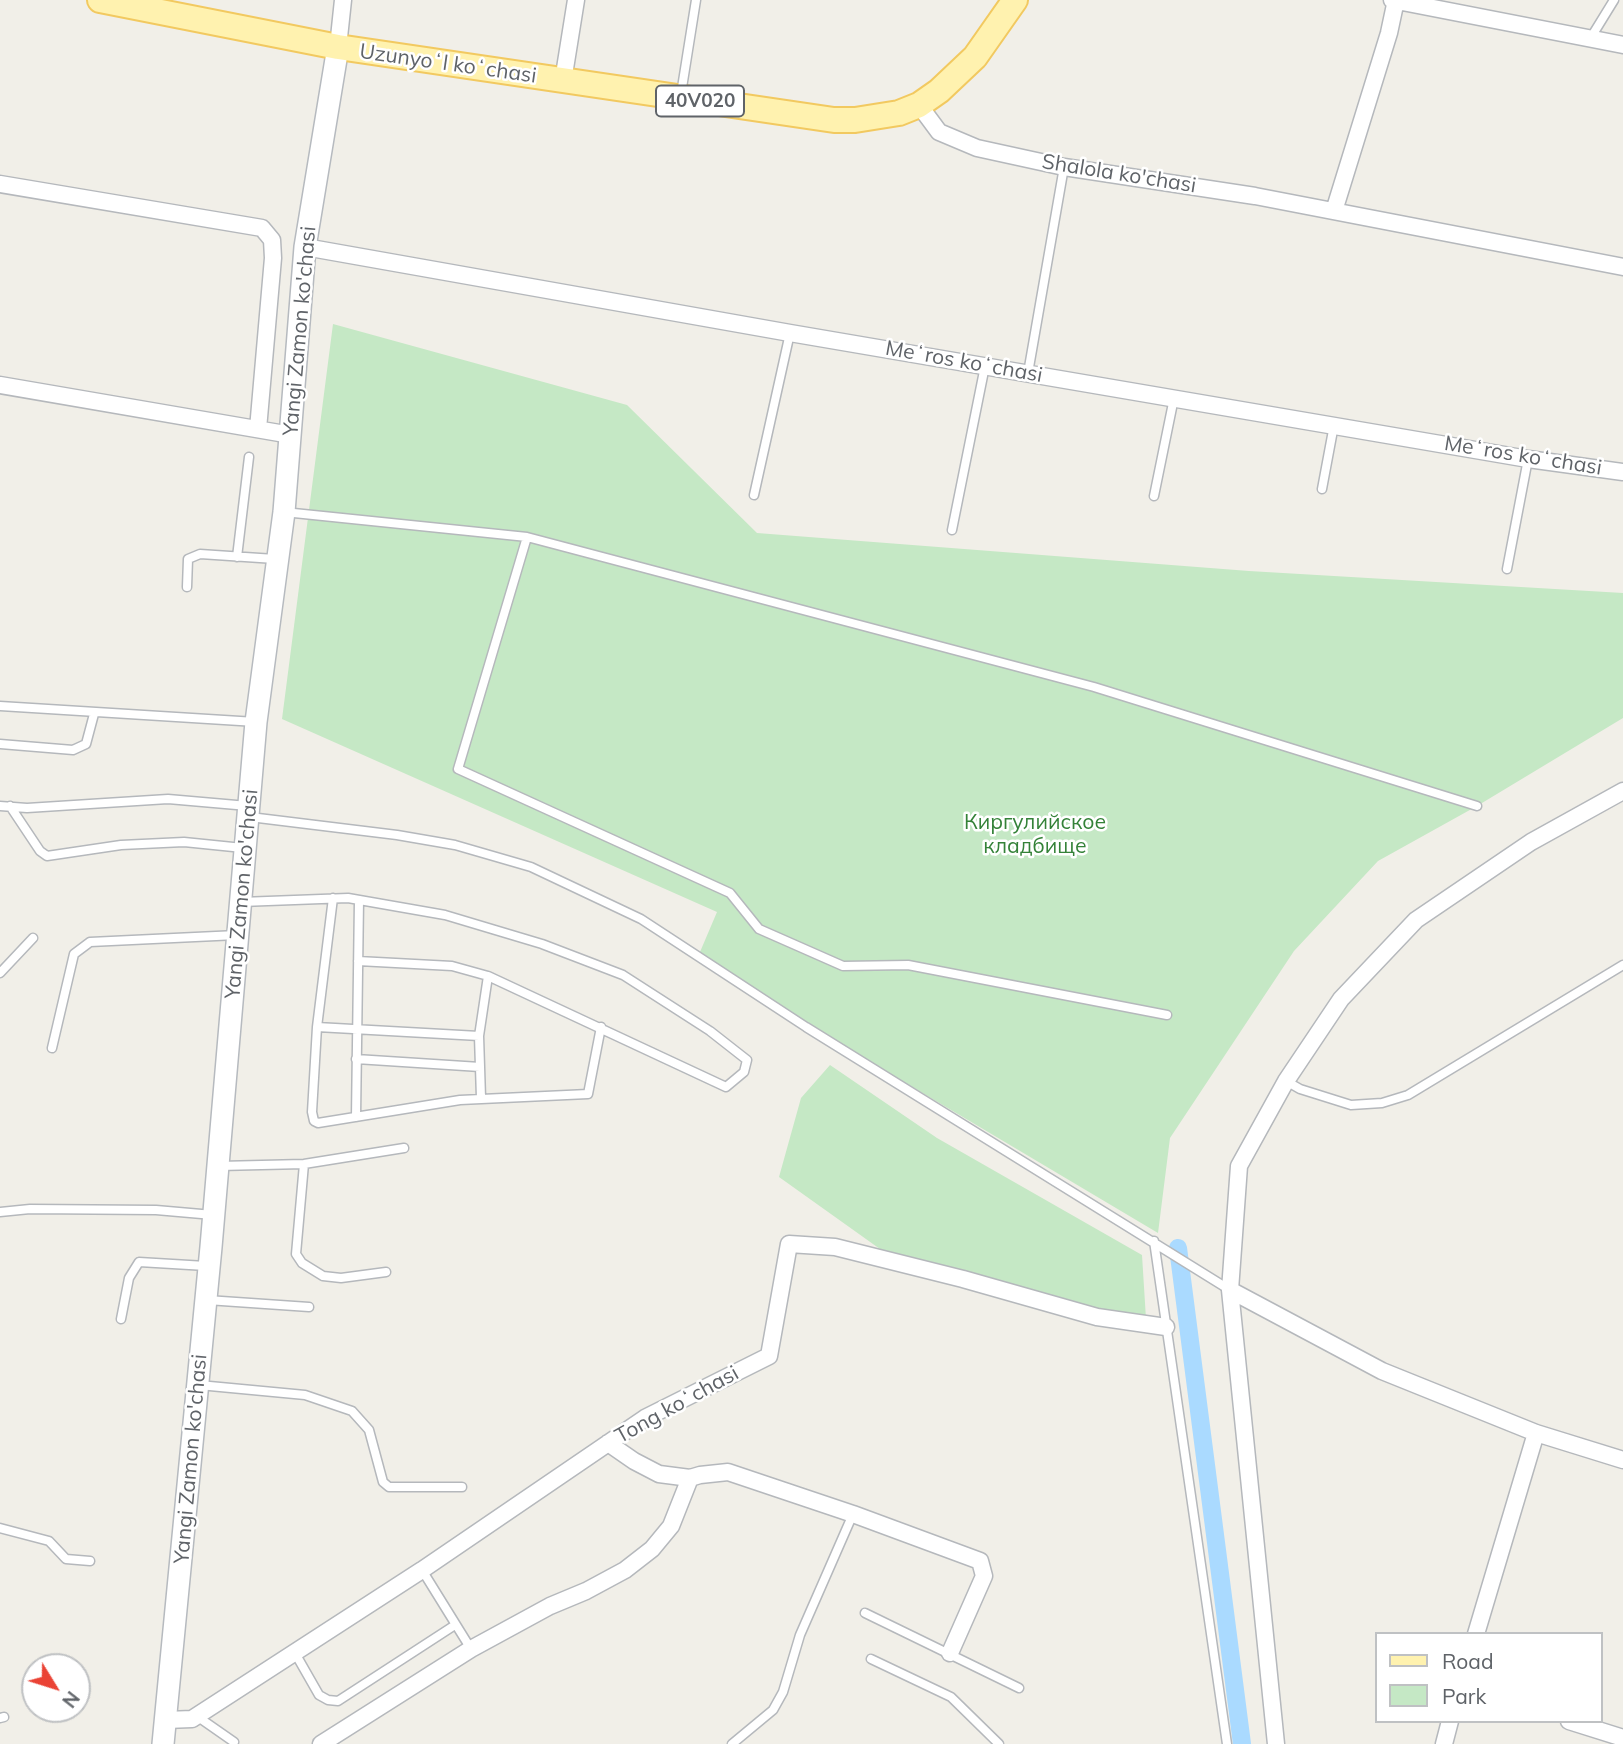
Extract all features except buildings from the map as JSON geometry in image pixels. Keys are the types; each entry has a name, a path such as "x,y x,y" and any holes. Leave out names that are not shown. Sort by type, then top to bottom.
{"main road":[{"name":"40V020","path":"100,0 338,47"},
{"name":"Uzunyoʻl koʻchasi","path":"338,47 834,120 878,117 919,105 948,83 975,57 1015,0"}],"street":[{"name":"Uzunyoʻl koʻchasi","path":"563,81 576,0"},
{"path":"1334,211 1389,33 1395,0 1623,45"},
{"name":"Uzunyoʻl koʻchasi","path":"338,47 345,2"},
{"name":"Yangi Zamon ko'chasi","path":"163,1744 206,1300 256,722 284,512 305,247 338,47"},
{"name":"Shalola ko'chasi","path":"919,105 939,132 977,148 1064,167 1255,196 1623,267"},
{"path":"0,184 262,228 272,240 273,258 258,429"},
{"name":"Meʻros koʻchasi","path":"305,247 1528,459 1623,472"},
{"path":"0,385 291,435"},
{"path":"1276,1744 1230,1290 1239,1166 1286,1081 1341,999 1416,919 1531,842 1623,791"},
{"name":"Tong koʻchasi","path":"192,1719 422,1570 645,1418 769,1356 789,1244 835,1247 963,1279 1097,1317 1166,1327"},
{"path":"1230,1290 1382,1371 1536,1433 1623,1460"},
{"path":"1477,1632 1536,1433"},
{"path":"608,1443 659,1474 690,1478 728,1472 980,1561 984,1576 950,1653"},
{"path":"321,1744 471,1649 550,1606 625,1570 652,1549 671,1526 690,1478"},
{"path":"166,1720 192,1719"},
{"path":"1444,1744 1449,1723"},
{"path":"1575,1723 1623,1738"}],"lane":[{"path":"680,98 696,0"},
{"path":"1590,38 1614,0"},
{"path":"1028,373 1064,167"},
{"path":"754,495 790,333"},
{"path":"951,530 985,366"},
{"path":"1154,496 1174,398"},
{"path":"1322,489 1334,425"},
{"path":"237,556 249,457"},
{"path":"1507,569 1528,459"},
{"path":"284,512 527,537 1094,687 1477,806"},
{"path":"527,537 458,769 730,893 759,929 843,966 908,965 1167,1015"},
{"path":"187,587 188,559 200,554 276,559"},
{"path":"0,706 94,714 256,722"},
{"path":"0,744 74,750 86,744 94,714"},
{"path":"0,806 27,808 168,799 455,845 531,867 641,919 806,1027 1230,1290"},
{"path":"10,806 40,851 47,856 121,845 184,842 245,849"},
{"path":"241,902 333,898 359,900 445,915 542,944 623,975 710,1031 747,1060 744,1072 726,1087 488,976 452,966 358,961"},
{"path":"333,898 317,1027 312,1112 314,1121 318,1124 417,1106 481,1098 588,1094 601,1027"},
{"path":"356,1117 359,900"},
{"path":"52,1048 74,954 90,942 238,934"},
{"path":"0,973 33,938"},
{"path":"1286,1081 1351,1105 1382,1103 1408,1095 1623,964"},
{"path":"481,1098 479,1036 488,976"},
{"path":"317,1027 479,1036"},
{"path":"356,1059 480,1068"},
{"path":"218,1166 304,1164 404,1148"},
{"path":"304,1164 296,1254 302,1263 324,1276 341,1278 386,1272"},
{"path":"0,1212 30,1209 143,1210 213,1215"},
{"path":"1154,1241 1227,1744"},
{"path":"121,1319 129,1278 139,1262 209,1266"},
{"path":"206,1300 309,1307"},
{"path":"198,1385 305,1395 352,1411 369,1430 383,1482 389,1487 462,1487"},
{"path":"732,1744 772,1710 783,1692 807,1617 853,1514"},
{"path":"0,1528 49,1541 66,1559 90,1561"},
{"path":"422,1570 471,1649"},
{"path":"865,1613 1019,1688"},
{"path":"295,1653 319,1695 338,1701 455,1625"},
{"path":"871,1659 950,1697 999,1744"},
{"path":"192,1719 201,1719 234,1742"}],"green space":[{"name":"Киргулийское кладбище","path":"333,324 627,405 757,533 1249,571 1623,593 1623,718 1477,806 1378,861 1294,951 1170,1138 1158,1233 697,959 717,912 282,719"},
{"path":"830,1065 937,1138 1142,1255 1146,1319 1021,1291 887,1254 779,1177 801,1098"}],"waterway":[{"path":"1178,1248 1242,1744"}]}
